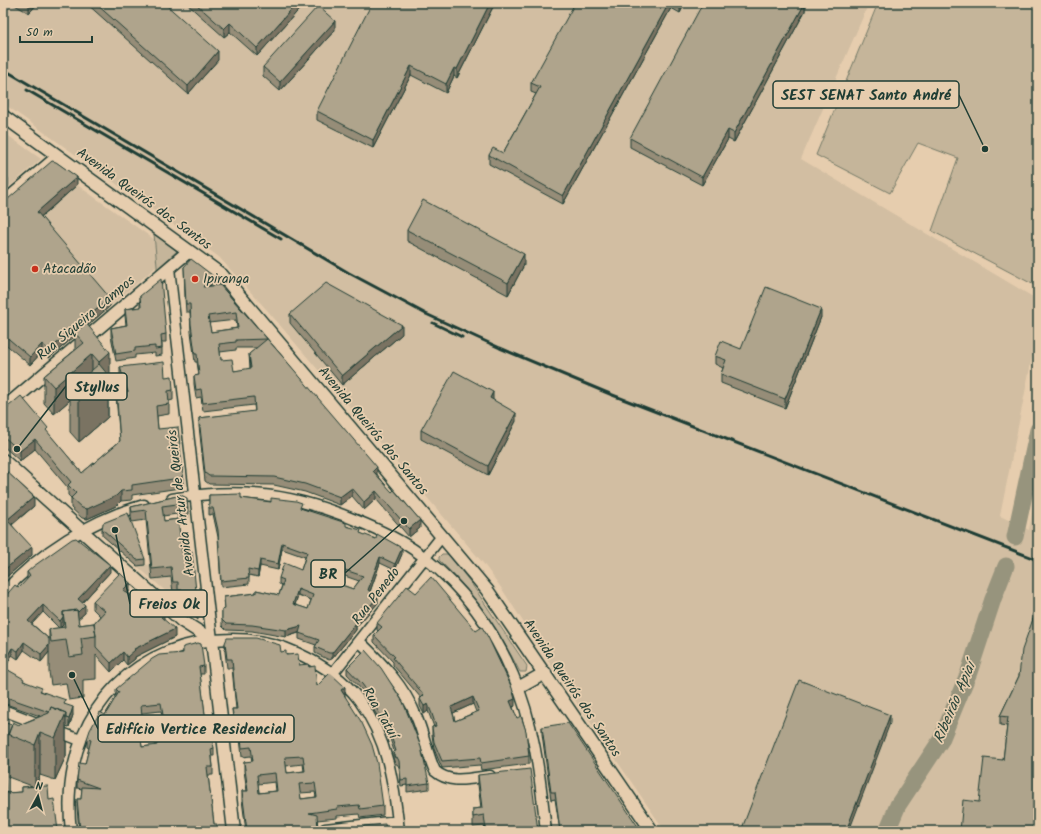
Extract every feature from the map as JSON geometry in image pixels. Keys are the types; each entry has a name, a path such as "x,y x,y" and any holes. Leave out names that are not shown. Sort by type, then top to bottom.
{"main road":[{"name":"Avenida Queirós dos Santos","path":"3,116 222,275 487,590 652,831"},
{"name":"Rua Siqueira Campos","path":"3,409 189,251"},
{"path":"3,460 182,621 212,640"},
{"name":"Avenida Artur de Queirós","path":"212,640 234,831"},
{"path":"518,688 544,673"}],"street":[{"path":"3,202 57,156"},
{"name":"Avenida Artur de Queirós","path":"169,268 212,640"},
{"path":"163,500 195,495 257,493 301,500 324,507 377,530 425,557 481,617 505,657 518,688 534,736 535,771 546,831"},
{"path":"3,593 38,560 82,531 125,512 152,503"},
{"name":"Rua Penedo","path":"333,673 442,536"},
{"name":"Rua Tatuí","path":"70,831 68,802 69,781 80,740 99,705 132,671 165,651 212,640 234,638 270,642 303,655 333,673 348,686 359,700 381,739 390,765 398,826"},
{"path":"359,641 387,669 405,694 417,716 435,771 442,777 455,780 501,775"},
{"path":"3,710 80,740"},
{"path":"325,829 398,826"}],"shaded area":[{"path":"3,3 869,3 801,159 1038,300 1038,328 1000,516 1029,530 1038,481 1038,831 665,831 483,563 267,310 219,257 3,103"},
{"path":"878,3 1038,3 1038,287 932,231 958,158 918,143 890,193 816,155"},
{"path":"3,132 41,159 3,192"},
{"path":"56,170 155,240 157,266 49,358 3,317"},
{"path":"154,234 177,251 157,269 157,266"},
{"path":"102,535 145,565 192,560 198,616 195,617"},
{"path":"442,554 448,554 471,583 527,666 526,672 520,672 494,627 474,599 439,560 439,557"}],"building":[{"path":"95,3 164,3 218,51 188,86"},
{"path":"195,3 297,3 257,48 230,23 224,29"},
{"path":"372,3 490,3 457,69 454,68 446,84 411,66 373,140 317,111"},
{"path":"575,3 582,3 585,5 586,3 669,3 563,196 489,155 493,148 503,153 540,87 531,83"},
{"path":"703,3 805,3 734,133 728,130 702,177 630,138"},
{"path":"318,6 335,21 280,82 263,67"},
{"name":"Atacadão","path":"52,161 56,162 77,177 37,212 110,298 49,350 42,344 30,357 3,334 3,200 8,199"},
{"path":"3,172 8,178 3,182"},
{"path":"423,200 524,254 508,283 407,230"},
{"path":"191,259 212,275 203,287 220,285 283,357 377,467 373,471 392,492 394,490 420,520 409,529 376,491 364,502 352,488 340,497 305,484 274,477 209,476 205,473 199,418 255,411 254,397 203,403 201,389 196,390 194,376 199,375 197,354 195,354 190,304 186,304 184,267","holes":["236,312 238,328 211,332 208,316","267,339 249,354 251,368 234,371 232,359 221,360 219,344 236,342 236,340"]},
{"path":"161,279 166,334 161,335 162,348 155,349 155,346 135,348 135,351 116,354 111,328 127,325 125,309 141,307 140,296"},
{"path":"326,283 402,325 342,376 290,314"},
{"path":"766,287 821,309 785,399 721,374 726,360 715,356 721,341 741,349"},
{"path":"86,323 110,352 99,362 92,354 54,387 44,376 84,343 75,333"},
{"path":"164,362 165,377 172,376 173,390 168,391 169,404 156,406 158,429 178,427 183,475 180,478 132,485 132,490 121,491 116,496 87,509 82,508 71,498 76,493 68,485 71,482 35,439 20,451 3,436 3,411 21,396 48,428 46,430 82,473 120,441 115,375 128,392 120,367"},
{"path":"99,364 108,375 79,399 70,389"},
{"path":"454,371 493,392 490,398 516,413 488,466 421,430"},
{"path":"3,468 34,497 7,520 32,547 4,570 3,569"},
{"path":"241,494 241,498 271,502 271,498 296,501 302,503 300,508 346,523 346,526 361,530 360,533 376,539 377,534 402,548 395,564 380,557 368,590 378,597 357,620 352,615 356,623 332,653 315,647 319,640 299,633 301,626 286,630 252,625 226,624 222,620 222,610 225,609 224,597 256,593 256,590 279,595 284,580 279,578 284,563 301,570 307,552 282,543 278,564 260,560 258,571 248,569 249,578 221,581 218,530 213,508 209,508 209,495","holes":["342,569 363,576 353,589 336,583","298,589 313,595 308,609 293,604"]},
{"path":"181,495 187,498 188,508 178,510 177,504 162,506 164,521 178,519 182,552 192,551 198,611 183,597 182,590 178,590 178,582 173,582 171,567 152,569 146,510 132,512 131,507"},
{"path":"128,513 145,559 137,560 102,529 103,523"},
{"path":"76,538 110,565 78,599 85,605 78,612 77,610 63,612 63,617 60,621 43,605 28,621 49,639 49,645 41,654 24,642 18,651 12,648 3,663 3,609 7,603 3,599 15,585 19,588 30,576 27,572 34,566 72,539"},
{"path":"120,573 130,583 123,590 135,599 141,592 164,614 161,617 175,629 134,649 135,650 127,657 123,652 111,663 96,647 94,623 105,611 93,601"},
{"path":"431,577 476,631 482,627 512,688 515,699 510,701 517,718 521,716 526,731 529,756 481,763 480,758 442,761 434,742 432,727 436,726 432,714 428,704 424,706 420,699 424,695 393,658 395,657 374,635 382,627 377,623 407,586 416,593","holes":["473,697 479,711 455,721 451,707"]},
{"path":"1035,605 1038,605 1038,831 960,831 963,800 979,802 984,758 1003,760 1008,717 1000,716 1019,676 1022,650 1033,619"},
{"path":"77,610 79,625 94,623 96,636 81,638 83,655 69,657 66,640 51,642 49,629 65,627 63,612"},
{"path":"227,638 256,638 280,645 281,652 286,651 286,655 298,654 299,665 308,664 309,667 315,666 317,686 330,673 345,687 341,690 362,723 372,745 377,763 383,806 360,809 359,805 337,807 337,809 309,813 317,815 318,830 347,827 348,831 247,831 242,791 248,791 244,762 253,761 251,747 242,748 239,719 234,720 232,709 237,709 232,659 227,659 225,643","holes":["303,756 305,771 287,773 285,757","275,773 277,791 259,793 257,775","315,783 317,797 301,799 299,784"]},
{"path":"198,643 201,644 204,666 199,667 208,739 212,738 214,748 211,749 213,767 207,767 214,824 217,824 217,831 80,831 77,799 81,799 82,787 99,788 77,780 79,763 85,764 91,740 87,739 90,730 100,712 105,715 119,692 116,689 152,659 159,655 183,653 183,647","holes":["161,703 164,721 158,724 159,738 156,739 157,745 142,747 138,717 142,717 141,705"]},
{"path":"365,650 381,668 403,702 421,747 429,783 407,786 407,779 401,780 399,761 397,757 395,758 393,752 396,751 388,727 373,703 375,702 362,684 347,668"},
{"path":"3,667 24,679 23,681 42,688 40,691 66,700 64,704 73,707 69,719 66,718 66,713 51,707 49,712 3,696"},
{"path":"799,680 890,715 846,831 741,831"},
{"path":"51,707 66,713 55,738 40,732 35,745 8,734 13,722 19,725 49,713"},
{"path":"3,722 12,725 8,735 3,733"},
{"path":"568,723 641,831 560,831 555,792 551,792 542,727"},
{"path":"530,769 538,831 486,831 484,815 473,817 473,809 482,808 478,775"},
{"path":"5,772 6,793 22,792 22,787 48,786 49,800 54,799 58,831 3,831 3,776"},
{"path":"385,824 386,831 362,831 364,826"}],"waterway":[{"name":"Ribeirão Apiaí","path":"1015,537 1038,430"},
{"name":"Ribeirão Apiaí","path":"887,831 898,805 941,740 969,672 993,599 1006,566"}],"railway":[{"path":"3,69 349,273 426,314 500,348 610,394 1038,560"},
{"path":"27,90 281,239"},
{"path":"433,323 462,337"}],"place":[{"name":"SEST SENAT Santo André","path":"985,149"},
{"name":"Atacadão","path":"35,269"},
{"name":"Ipiranga","path":"195,279"},
{"name":"Styllus","path":"17,449"},
{"name":"BR","path":"404,521"},
{"name":"Freios Ok","path":"115,530"},
{"name":"Edifício Vertice Residencial","path":"72,675"}]}
